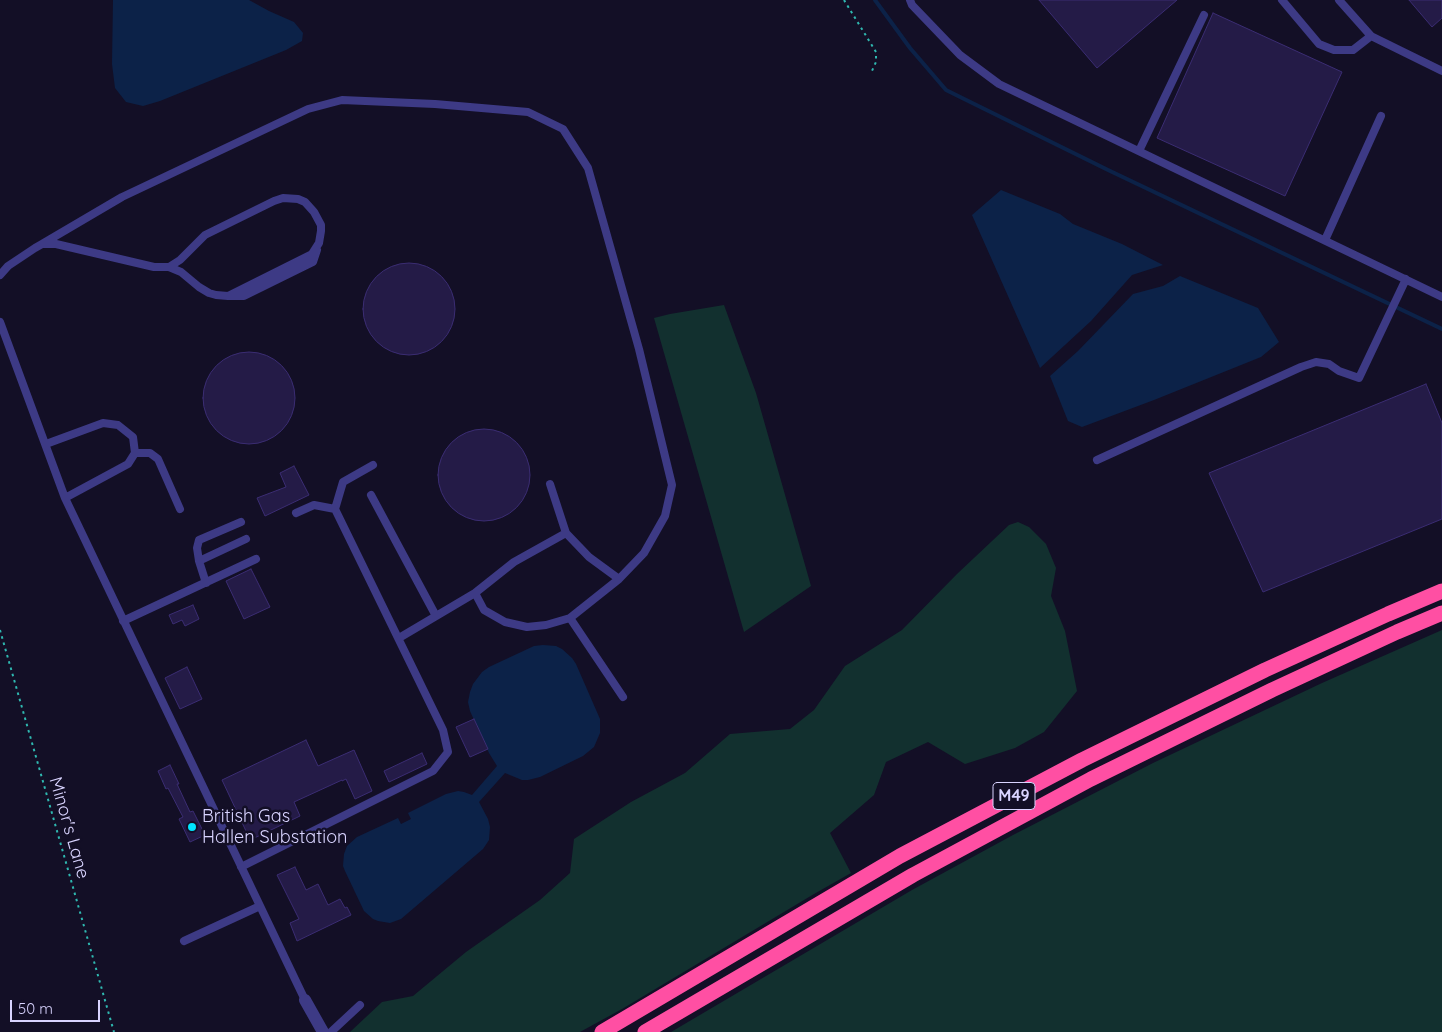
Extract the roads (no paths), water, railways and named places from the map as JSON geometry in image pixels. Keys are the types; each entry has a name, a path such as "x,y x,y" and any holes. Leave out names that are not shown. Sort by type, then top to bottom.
{"highway":[{"name":"M49","path":"602,1032 900,856 1073,764 1265,670 1388,614 1442,592"},
{"name":"M49","path":"645,1032 913,875 1091,779 1272,690 1442,613"}],"street":[{"path":"305,1000 323,1032"}],"lane":[{"path":"910,0 912,5 960,55 999,84 1442,297"},
{"path":"1282,0 1319,44 1334,50 1352,50 1371,36"},
{"path":"1339,0 1371,36 1442,71"},
{"path":"1139,151 1204,15"},
{"path":"0,275 8,266 29,251 122,197 308,110 342,100 435,104 528,112 563,129 588,168 639,350 672,484 665,516 644,553 619,579 570,618 546,625 527,627 505,622 484,610 475,593"},
{"path":"1325,240 1381,116"},
{"path":"42,244 63,245 154,267 169,267 180,272 199,287 209,292 228,296 312,254 319,243 320,225 310,206 298,199 283,198 205,235 180,260 169,267"},
{"path":"1097,460 1301,367 1316,362 1328,364 1339,371 1359,378 1406,279"},
{"path":"0,322 65,498 305,1000"},
{"path":"46,444 104,423 118,425 133,437 135,452 128,464 65,498"},
{"path":"135,452 150,452 158,459 180,510"},
{"path":"241,867 434,771 448,752 444,730 334,509 343,482 372,465"},
{"path":"550,484 566,533 590,558 619,579"},
{"path":"371,494 436,616"},
{"path":"296,513 314,505 334,509"},
{"path":"206,583 199,562 197,548 199,540 241,522"},
{"path":"399,638 475,593 514,562 566,533"},
{"path":"199,562 246,539"},
{"path":"123,620 256,559"},
{"path":"570,618 623,697"},
{"path":"184,940 260,906"},
{"path":"331,1032 360,1005"}],"water":[{"path":"113,0 249,0 294,22 303,33 302,41 286,50 160,101 143,106 126,102 115,88 112,64"},
{"path":"1001,190 1060,214 1073,224 1122,244 1163,265 1132,275 1091,321 1040,368 972,215"},
{"path":"1180,276 1258,308 1279,342 1261,357 1082,427 1068,421 1050,376 1078,351 1133,294 1163,286"},
{"path":"534,646 556,646 562,649 576,664 600,719 600,733 594,747 583,756 540,777 522,780 505,773 479,802 490,827 489,840 483,849 401,919 390,923 373,919 364,911 343,866 347,846 357,837 398,818 401,824 411,819 408,813 446,794 458,791 472,795 497,766 470,711 468,702 473,684 482,672 489,667"}],"waterway":[{"path":"875,0 910,48 946,90 1108,170 1442,329"}],"place":[{"name":"British Gas Hallen Substation","path":"192,827"}]}
